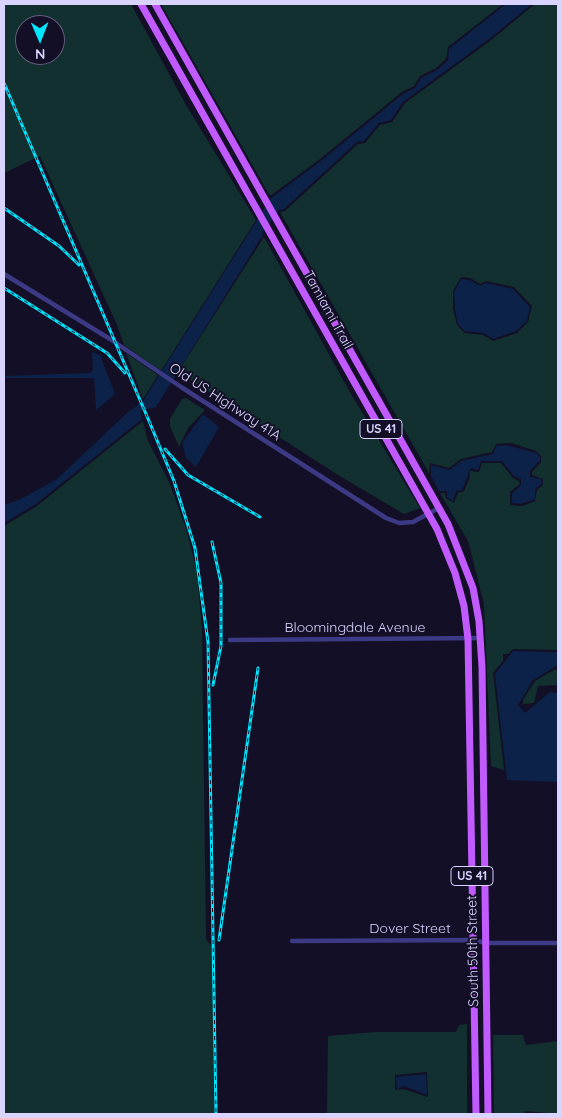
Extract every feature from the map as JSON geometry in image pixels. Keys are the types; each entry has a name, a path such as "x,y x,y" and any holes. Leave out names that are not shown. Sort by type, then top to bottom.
{"main road":[{"name":"Tamiami Trail","path":"141,4 444,543 464,606 468,639"},
{"name":"Tamiami Trail","path":"155,4 455,538 473,588 481,638"},
{"name":"South 50th Street","path":"481,638 488,1114"},
{"name":"South 50th Street","path":"468,639 476,1114"}],"street":[{"path":"193,96 204,90"},
{"name":"Old US Highway 41A","path":"4,274 110,339 172,382 386,518 399,523 413,522 439,508"},
{"name":"Bloomingdale Avenue","path":"230,640 481,638"},
{"path":"472,863 484,863"},
{"name":"Dover Street","path":"292,941 473,940 486,943 558,943"}],"green space":[{"path":"4,4 131,4 186,105 256,220 161,371 124,345 117,325 40,156 4,173"},
{"path":"161,4 503,4 448,47 446,59 436,68 420,76 414,86 402,92 320,159 270,196"},
{"path":"535,4 558,4 558,650 513,649 508,654 503,654 503,661 493,673 504,770 491,766 484,604 468,541 440,493 445,493 446,498 454,503 458,493 464,491 470,477 470,471 479,472 482,463 501,463 520,484 510,492 510,505 522,506 535,501 537,490 543,485 543,479 532,475 532,472 541,462 541,456 536,451 511,443 496,444 492,452 461,459 449,468 430,463 429,473 280,212 285,211 358,144 365,143 380,125 392,122 405,103 490,41","holes":["461,277 470,278 480,284 486,281 514,287 532,306 528,322 517,333 493,341 483,335 465,333 457,325 453,309 453,291"]},
{"path":"264,237 351,394 420,508 404,514 338,475 178,372"},
{"path":"126,353 158,375 143,399 136,380"},
{"path":"186,398 205,410 188,428 179,447 170,426 170,419 182,399"},
{"path":"143,421 148,441 169,482 186,528 197,572 202,629 206,939 212,947 214,1114 4,1114 4,526 37,506"},
{"path":"554,670 558,670 558,685 538,686 534,703 523,704 523,700 535,681"},
{"path":"467,1024 467,1114 327,1114 328,1036 375,1032 456,1032 459,1025","holes":["427,1072 428,1097 403,1089 395,1090 395,1075"]},
{"path":"493,1035 523,1035 526,1045 558,1041 558,1114 526,1111 523,1114 494,1114"}],"water":[{"path":"506,4 532,4 489,39 403,102 391,120 379,123 364,141 357,142 284,209 279,210 262,233 263,235 156,407 140,411 142,419 36,504 4,523 4,505 19,500 57,479 129,411 143,401 271,198 321,161 403,94 415,88 421,78 437,70 448,60 449,49"},
{"path":"461,279 469,280 480,286 486,283 513,289 530,307 527,321 516,331 493,339 484,333 465,331 458,324 455,309 454,292"},
{"path":"92,352 100,355 115,394 96,410 94,378 4,378 4,376 90,373 93,370"},
{"path":"203,414 219,427 196,467 186,458 182,443"},
{"path":"506,445 536,453 540,457 540,460 530,471 530,477 541,479 542,484 535,489 535,499 521,504 512,503 512,494 521,485 521,479 514,476 502,461 481,461 478,470 471,468 462,490 456,491 453,501 447,497 447,491 439,491 431,476 431,465 450,470 461,461 493,454 496,446"},
{"path":"513,651 558,652 558,665 533,680 518,705 525,713 550,692 558,693 558,782 507,780 495,674"},
{"path":"426,1074 427,1095 404,1086 397,1089 396,1077"}],"railway":[{"path":"4,83 174,481 195,548 208,642 216,1114"},
{"path":"4,208 59,246 79,265"},
{"path":"4,288 107,353 125,373"},
{"path":"165,449 188,475 260,517"},
{"path":"212,542 221,583 221,646 213,685"},
{"path":"219,940 258,668"}]}
